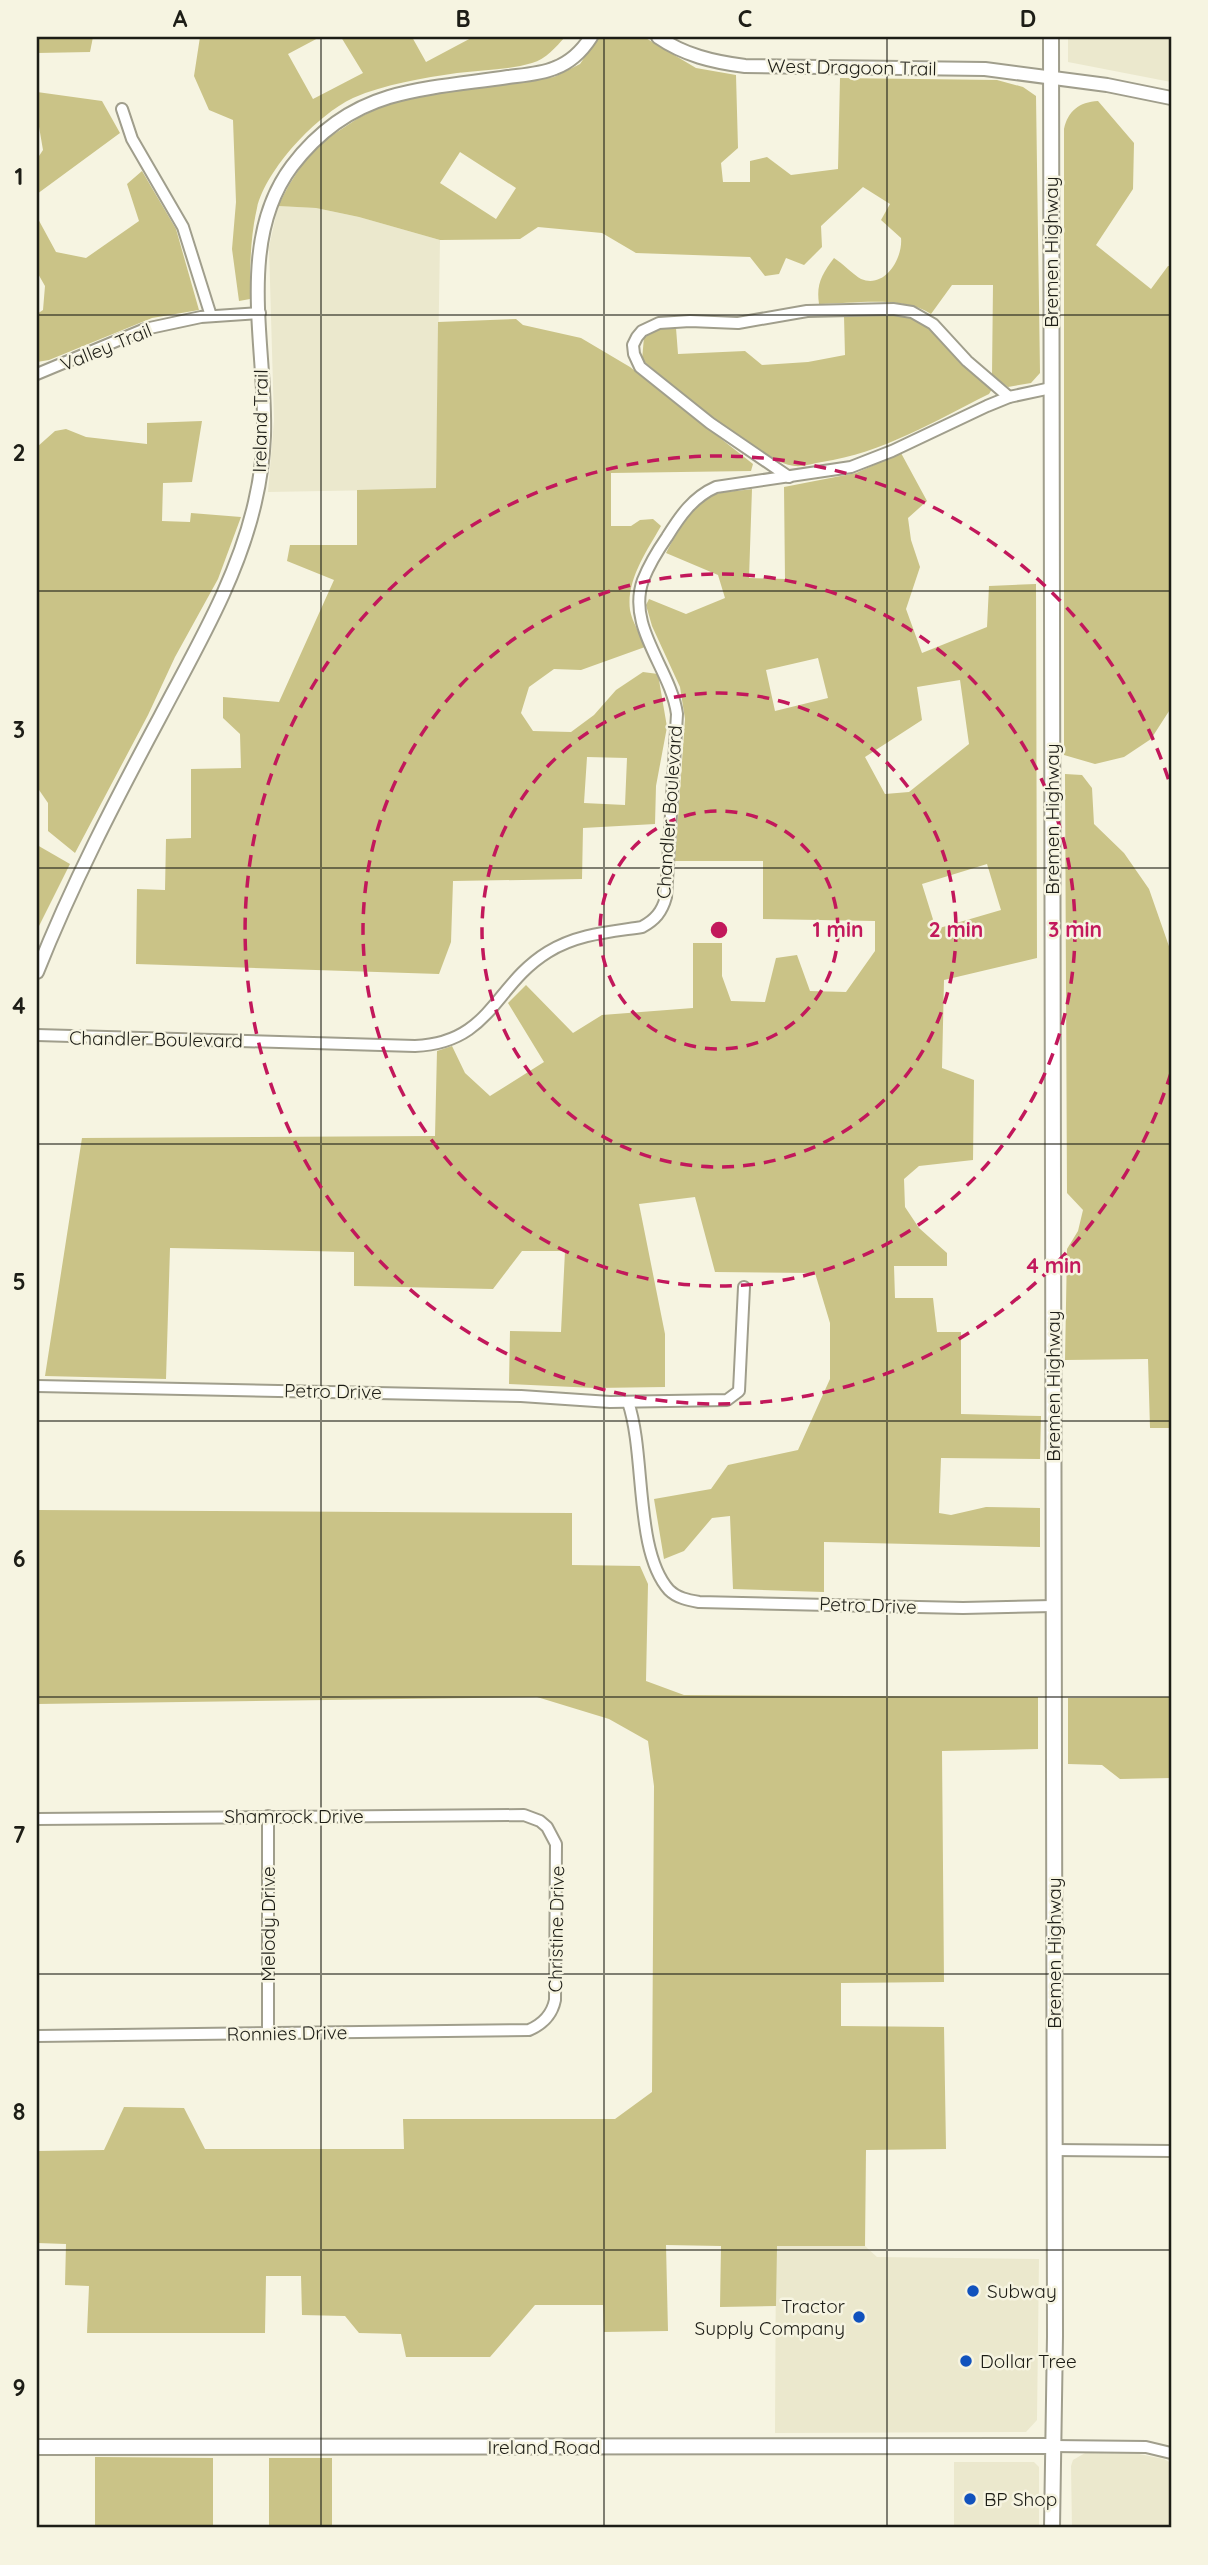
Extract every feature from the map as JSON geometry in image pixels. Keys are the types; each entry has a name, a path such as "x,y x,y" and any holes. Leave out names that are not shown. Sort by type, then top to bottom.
{"main road":[{"name":"Bremen Highway","path":"1051,37 1055,2336 1052,2528"},
{"name":"Ireland Road","path":"37,2448 1052,2446"}],"street":[{"name":"Ireland Trail","path":"37,972 69,895 216,607 245,539 260,478 264,439 260,313 261,240 271,202 291,168 319,136 349,114 390,97 557,68 581,51 591,37"},
{"name":"West Dragoon Trail","path":"657,37 703,59 745,66 985,69 1051,76 1171,98"},
{"path":"122,109 132,139 183,227 211,316"},
{"path":"789,477 710,423 640,367 635,361 633,345 642,331 659,323 674,321 738,323 819,310 902,310 919,314 933,324 967,361 1009,397"},
{"name":"Valley Trail","path":"37,374 145,329 211,316 260,313"},
{"name":"Chandler Boulevard","path":"37,1035 415,1046 438,1044 458,1037 475,1026 529,968 549,951 577,938 642,927 650,923 661,911 666,897 677,714 671,688 643,625 640,603 643,581 677,522 704,493 716,487 831,471 861,464 1009,397 1051,388"},
{"name":"Petro Drive","path":"37,1386 400,1393 628,1402 727,1400 736,1395 740,1383 744,1287"},
{"name":"Petro Drive","path":"628,1402 636,1433 644,1510 653,1559 664,1581 676,1595 699,1602 963,1608 1053,1606"},
{"name":"Shamrock Drive","path":"37,1819 512,1815 534,1818 547,1827"},
{"name":"Melody Drive","path":"268,1816 268,2033"},
{"name":"Christine Drive","path":"537,2027 553,2008 557,1980 557,1857 553,1837 547,1827"},
{"name":"Ronnies Drive","path":"37,2036 522,2031 537,2027"},
{"path":"1053,2150 1171,2151"},
{"path":"1052,2446 1146,2447 1171,2453"}],"shaded area":[{"path":"37,37 93,37 90,52 37,53"},
{"path":"200,37 320,37 288,54 313,99 363,73 341,37 412,37 426,62 473,37 565,37 546,56 532,63 391,85 353,98 324,117 295,145 262,193 253,231 250,299 239,301 232,249 236,202 233,120 209,110 194,76"},
{"path":"598,37 644,37 696,68 736,75 738,148 721,163 723,182 750,182 750,161 767,157 791,175 838,169 840,78 997,80 1023,87 1036,96 1040,373 1031,383 1008,387 992,375 993,285 952,285 931,314 906,304 892,302 819,304 821,279 834,258 861,279 870,281 885,275 896,262 901,238 881,220 890,204 863,187 821,226 822,247 804,265 786,258 779,274 765,276 750,257 636,253 602,233 538,227 520,239 440,240 359,217 316,208 278,206 305,160 328,138 360,117 398,99 554,77 580,64","holes":["460,152 516,188 496,219 440,183"]},
{"path":"1068,37 1171,37 1171,82 1068,62"},
{"path":"37,92 102,101 120,133 37,194 37,159 43,150 37,115"},
{"path":"1098,101 1134,143 1133,189 1096,245 1151,289 1168,266 1171,266 1171,708 1151,739 1124,757 1095,764 1064,755 1064,129 1068,117 1075,109 1085,103"},
{"path":"142,171 176,229 199,310 152,318 49,360 37,362 37,314 43,310 45,286 37,272 37,217 56,252 86,258 139,221 127,184"},
{"path":"278,206 316,208 359,217 440,240 436,489 268,492 274,420 269,247"},
{"path":"904,315 925,321 961,361 992,389 989,394 887,444 844,458 805,465 795,466 779,462 760,452 642,360 644,337 657,329 676,328 678,354 745,351 762,365 808,362 845,355 844,316"},
{"path":"516,319 523,325 581,338 630,367 753,464 751,471 611,473 611,526 631,526 640,520 653,519 661,526 639,566 631,588 631,615 645,647 581,670 554,669 529,687 521,713 533,731 571,732 594,715 616,690 643,672 658,674 667,727 656,786 655,824 583,828 582,879 453,881 451,942 439,974 136,964 137,889 165,890 166,839 191,838 191,769 241,768 240,734 223,718 223,697 279,702 334,580 287,561 290,545 357,545 357,490 436,488 438,322","holes":["587,757 627,758 625,805 584,803"]},
{"path":"202,421 192,482 163,483 162,521 190,522 191,513 241,517 218,579 75,853 48,831 48,803 37,787 37,447 55,431 66,429 86,437 147,444 147,423"},
{"path":"901,453 927,501 908,518 911,540 920,567 906,609 922,653 987,627 989,586 1036,584 1037,958 944,980 942,1068 974,1080 973,1160 919,1166 904,1179 905,1207 919,1228 947,1253 947,1266 894,1266 895,1298 933,1298 937,1332 961,1332 961,1414 1041,1416 1040,1459 941,1458 939,1513 951,1515 986,1507 1040,1508 1040,1547 824,1542 824,1592 733,1589 730,1516 712,1518 684,1551 664,1559 654,1499 711,1489 728,1465 798,1450 830,1379 830,1323 815,1273 715,1272 695,1197 639,1204 665,1334 665,1387 595,1388 509,1384 510,1331 561,1332 565,1251 522,1251 493,1289 354,1286 354,1252 170,1248 166,1379 45,1376 82,1138 435,1136 437,1051 452,1046 465,1073 490,1096 544,1062 508,1003 526,985 573,1033 602,1015 693,1008 693,943 722,943 722,976 731,1001 765,1002 776,958 797,955 810,991 846,992 875,951 875,921 763,919 763,861 675,861 685,719 680,687 652,626 646,605 649,599 686,614 725,598 718,575 666,553 680,529 705,499 712,495 752,489 749,578 785,579 784,487 856,473","holes":["818,658 828,698 775,711 766,670","960,680 969,744 909,792 885,794 865,757 922,720 917,687","987,864 1001,910 936,929 922,884"]},
{"path":"1065,774 1082,775 1092,788 1094,824 1124,853 1149,889 1171,952 1171,1428 1150,1428 1148,1359 1065,1360 1067,1249 1078,1231 1083,1210 1067,1193"},
{"path":"37,845 70,864 37,930"},
{"path":"37,1510 572,1513 572,1565 640,1566 648,1584 646,1681 684,1695 1038,1697 1038,1749 942,1751 944,1982 841,1983 841,2026 944,2027 946,2149 866,2150 865,2246 777,2246 776,2306 720,2307 721,2246 666,2245 668,2331 604,2332 603,2305 535,2305 490,2357 406,2357 401,2334 359,2333 345,2316 302,2315 301,2276 266,2276 265,2333 87,2333 89,2286 65,2285 66,2244 37,2243 37,2151 104,2150 124,2107 184,2108 205,2149 404,2149 403,2119 615,2119 652,2092 654,1786 648,1741 609,1719 537,1697 37,1704"},
{"path":"1171,1697 1171,1778 1120,1779 1102,1765 1068,1764 1068,1698"},
{"path":"776,2246 865,2246 877,2257 1039,2259 1037,2420 1026,2432 775,2433"},
{"path":"1085,2453 1139,2454 1171,2463 1171,2528 1072,2528 1071,2466 1073,2460"},
{"path":"95,2457 213,2458 213,2528 95,2528"},
{"path":"269,2458 332,2458 332,2528 269,2528"},
{"path":"954,2462 1034,2462 1039,2467 1039,2528 954,2528"}],"place":[{"name":"Subway","path":"973,2291"},
{"name":"Tractor Supply Company","path":"859,2317"},
{"name":"Dollar Tree","path":"966,2361"},
{"name":"BP Shop","path":"970,2499"}]}
